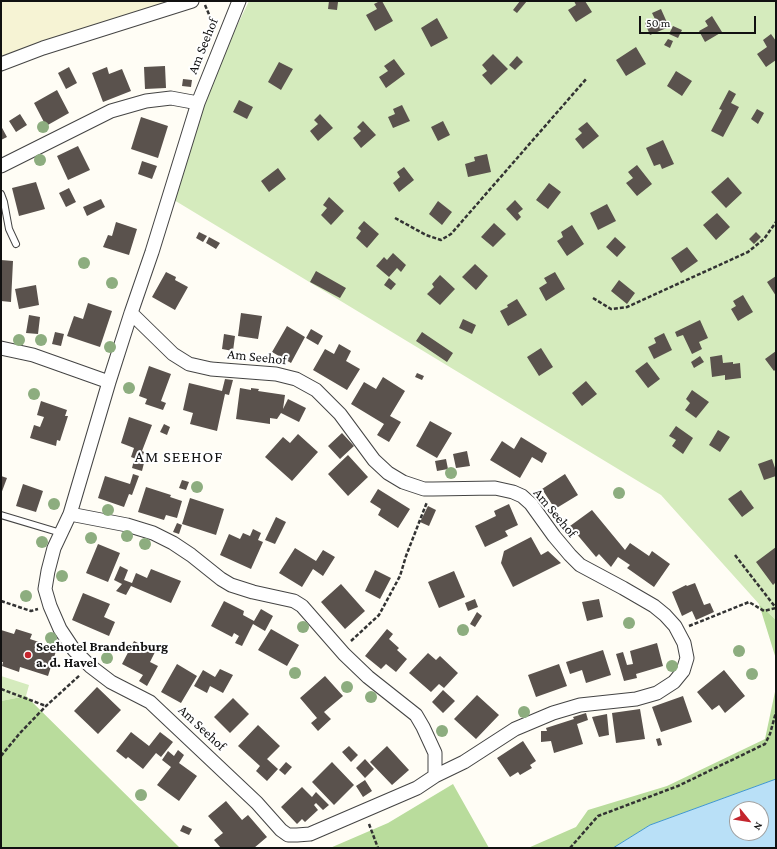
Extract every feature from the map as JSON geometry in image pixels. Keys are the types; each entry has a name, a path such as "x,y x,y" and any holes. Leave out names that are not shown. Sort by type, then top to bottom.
{"street":[{"path":"1,64 43,48 192,1"},
{"name":"Am Seehof","path":"131,313 173,354 189,364 211,369 276,374 296,379 316,390 340,414 374,460 388,473 403,482 433,489 495,488 513,492 522,496 531,504 554,536 580,566 654,606 665,615 678,631 684,643 687,658 683,671 674,682 657,693 636,699 580,705 553,713 515,729 464,762 435,776 417,788 310,834 288,835 281,830 257,803 150,702 111,682 90,666 74,650 60,629 50,606 45,589 54,548 70,514 109,382 131,313 152,252 198,103 239,1"},
{"path":"1,166 112,111 146,101 171,98 198,103"},
{"path":"1,348 33,355 109,382"},
{"path":"70,514 127,525 154,533 191,555 231,585 253,592 294,600 302,606 341,651 368,678 416,715 424,727 436,752 435,776"}],"lane":[{"path":"1,194 9,229 16,244"},
{"path":"1,515 61,533"}],"path":[{"path":"203,1 222,44"},
{"path":"395,218 426,235 441,240 451,234 587,78"},
{"path":"593,298 610,309 628,307 748,252 764,238 776,222"},
{"path":"341,651 379,615 400,576 419,520 433,489"},
{"path":"678,631 749,602 764,611 776,608 735,555"},
{"path":"1,601 31,611 50,606"},
{"path":"1,756 20,733 46,706 90,666"},
{"path":"1,689 46,706"},
{"path":"570,848 598,816 678,786 765,744 770,734 776,712"},
{"path":"365,810 378,848"}],"shaded area":[{"path":"1,1 172,1 1,59"}],"green space":[{"path":"249,1 776,1 776,620 759,604 661,495 174,200 208,86"},
{"path":"759,604 776,620 776,659"},
{"path":"1,676 29,685 26,696 1,701"},
{"path":"776,687 776,779 650,825 613,848 528,848 576,827 588,810 667,786 765,739"},
{"path":"26,696 180,848 1,848 1,701"},
{"path":"453,784 489,848 330,848 388,823"}],"water":[{"path":"776,779 776,848 613,848 650,825"}],"building":[{"path":"329,1 338,2 337,10 328,9"},
{"path":"382,1 393,21 375,31 366,15 377,9 374,4"},
{"path":"520,1 527,1 517,13 513,10"},
{"path":"574,1 585,1 592,12 576,22 568,10 576,5"},
{"path":"661,9 669,27 650,35 645,23 655,19 652,13"},
{"path":"712,16 722,32 705,42 699,31 708,26 705,21"},
{"path":"437,18 448,38 431,47 421,28"},
{"path":"673,26 682,30 678,38 669,34"},
{"path":"771,34 776,41 776,60 766,67 757,54 767,47 763,40"},
{"path":"668,39 673,41 670,48 664,45"},
{"path":"636,47 646,64 626,76 616,60"},
{"path":"493,54 508,69 491,85 482,75 487,71 482,65"},
{"path":"517,56 523,62 515,70 509,65"},
{"path":"394,59 405,74 386,88 379,77 388,71 384,66"},
{"path":"279,62 293,69 281,90 268,82"},
{"path":"165,66 166,88 145,89 144,67"},
{"path":"69,67 77,83 66,89 58,73"},
{"path":"107,67 109,74 122,69 131,91 103,102 92,73"},
{"path":"676,71 692,81 682,96 667,86"},
{"path":"183,79 192,80 191,87 182,86"},
{"path":"57,90 69,113 46,126 34,103"},
{"path":"729,90 736,94 731,103 739,107 723,137 711,131 722,110 719,109"},
{"path":"239,100 253,107 247,119 233,112"},
{"path":"402,105 410,121 393,128 388,117 395,114 393,109"},
{"path":"757,109 764,113 758,124 751,119"},
{"path":"20,114 27,125 16,132 9,121"},
{"path":"320,114 333,128 318,141 310,131 318,124 314,120"},
{"path":"141,117 168,126 158,158 131,149"},
{"path":"363,121 376,135 361,148 353,138 361,131 357,127"},
{"path":"443,121 450,135 438,141 431,127"},
{"path":"587,122 599,136 583,149 575,139 582,133 578,129"},
{"path":"1,126 7,137 1,140"},
{"path":"663,140 674,164 662,169 660,164 654,166 646,148"},
{"path":"78,146 90,170 68,180 57,156"},
{"path":"487,154 491,172 468,177 465,164 475,161 474,157"},
{"path":"142,161 157,166 152,179 138,174"},
{"path":"637,165 652,184 637,196 626,183 633,178 628,172"},
{"path":"404,167 414,180 399,192 393,183 400,177 397,172"},
{"path":"278,168 286,179 269,192 261,181"},
{"path":"728,177 742,193 726,208 711,192"},
{"path":"36,182 45,209 19,216 12,188"},
{"path":"549,183 561,192 548,209 536,200"},
{"path":"69,188 76,202 66,207 59,193"},
{"path":"329,197 344,211 331,225 321,215 327,208 323,205"},
{"path":"101,199 105,207 87,216 83,207"},
{"path":"515,200 523,209 518,213 521,217 517,221 506,209"},
{"path":"438,201 452,212 442,225 429,214"},
{"path":"607,204 616,221 598,230 590,213"},
{"path":"717,213 730,227 716,240 703,225"},
{"path":"364,221 379,234 367,248 356,238 361,231 358,228"},
{"path":"116,222 137,229 129,255 103,247 108,235 112,236"},
{"path":"494,223 506,234 493,247 481,237"},
{"path":"572,225 584,244 567,256 557,241 563,237 561,232"},
{"path":"199,232 207,236 203,242 196,238"},
{"path":"756,232 761,237 754,244 749,239"},
{"path":"209,237 220,243 216,249 206,243"},
{"path":"615,237 626,247 617,257 606,247"},
{"path":"687,247 698,261 681,273 671,258"},
{"path":"393,253 406,265 401,272 397,268 389,277 376,266 384,257 387,260"},
{"path":"1,260 13,261 11,302 1,301"},
{"path":"475,264 488,276 476,290 462,277"},
{"path":"316,271 346,288 340,298 310,282"},
{"path":"166,272 176,277 175,280 188,287 175,310 152,297"},
{"path":"555,272 565,289 546,301 539,288 547,283 544,278"},
{"path":"440,275 455,289 440,305 427,294 434,287 432,284"},
{"path":"776,276 776,296 767,282"},
{"path":"389,278 396,284 391,290 384,285"},
{"path":"619,280 635,293 627,304 611,291"},
{"path":"36,285 39,305 19,309 15,289"},
{"path":"743,295 753,312 738,321 731,309 736,306 733,301"},
{"path":"517,299 527,315 508,326 500,311 508,307 507,305"},
{"path":"88,303 112,311 100,347 67,336 74,316 83,319"},
{"path":"241,313 262,316 258,339 238,336"},
{"path":"29,315 40,317 38,334 26,333"},
{"path":"463,319 476,325 472,334 459,328"},
{"path":"700,320 708,338 699,342 702,349 692,354 683,335 677,337 675,332"},
{"path":"287,326 305,337 291,363 272,352"},
{"path":"311,329 323,336 318,345 306,338"},
{"path":"55,332 64,334 61,346 52,344"},
{"path":"422,332 453,353 447,362 416,341"},
{"path":"664,333 672,350 654,359 648,347 656,343 654,338"},
{"path":"224,334 235,336 233,351 222,349"},
{"path":"339,344 351,351 346,361 360,369 347,390 313,370 325,349 334,354"},
{"path":"541,348 553,367 539,376 527,357"},
{"path":"776,351 776,369 774,371 765,359"},
{"path":"722,355 723,363 740,363 741,378 725,380 725,375 712,377 710,357"},
{"path":"700,356 704,362 694,368 691,362"},
{"path":"647,362 660,379 648,388 635,371"},
{"path":"149,366 171,374 161,401 166,403 163,410 145,404 147,399 139,396"},
{"path":"417,373 424,376 422,380 415,377"},
{"path":"383,377 405,391 390,416 401,422 389,442 377,435 384,424 351,404 364,382 376,389"},
{"path":"225,379 233,380 229,395 225,394 217,431 190,424 193,413 183,410 189,383 222,391"},
{"path":"586,381 597,394 582,406 572,393"},
{"path":"240,388 251,390 251,388 259,389 258,391 285,395 283,409 288,399 306,408 299,422 281,413 277,419 270,418 270,424 236,419"},
{"path":"692,390 709,402 696,418 685,410 690,403 686,399"},
{"path":"41,401 67,410 65,416 68,416 60,441 57,440 56,446 30,438 34,425 40,427 44,417 37,415"},
{"path":"129,417 152,425 142,451 144,452 141,461 131,457 134,448 121,443"},
{"path":"430,421 452,433 437,458 416,446"},
{"path":"164,424 170,427 167,435 160,432"},
{"path":"676,426 693,438 683,454 672,446 676,440 669,436"},
{"path":"718,430 730,437 720,452 709,445"},
{"path":"342,433 354,446 340,459 328,446"},
{"path":"298,434 318,452 292,481 265,457 283,437 290,443"},
{"path":"521,437 547,453 542,463 532,457 520,478 490,460 502,441 514,449"},
{"path":"467,451 470,466 456,468 453,454"},
{"path":"348,455 368,477 348,496 328,474"},
{"path":"446,459 448,469 437,471 435,461"},
{"path":"772,459 776,476 764,480 758,464"},
{"path":"134,460 144,463 142,471 132,468"},
{"path":"133,474 139,476 132,495 129,494 124,507 98,498 105,476 130,484"},
{"path":"565,474 578,495 555,509 542,489"},
{"path":"1,476 7,478 1,494"},
{"path":"182,480 189,482 186,490 179,488"},
{"path":"23,484 43,491 36,512 16,506"},
{"path":"146,487 171,495 170,497 182,501 177,518 166,515 164,520 138,512"},
{"path":"378,489 410,509 398,528 378,515 381,509 370,502"},
{"path":"741,490 754,508 742,517 728,499"},
{"path":"190,498 224,509 216,535 182,524"},
{"path":"509,504 518,525 505,531 508,536 485,547 475,526 496,516 494,511"},
{"path":"428,506 436,510 429,526 420,522"},
{"path":"592,510 625,550 630,543 649,556 652,551 670,564 654,587 627,568 630,565 618,557 611,567 599,554 596,557 570,526"},
{"path":"276,517 286,522 275,544 265,540"},
{"path":"177,523 182,525 179,534 173,532"},
{"path":"253,529 261,533 258,540 263,542 251,569 220,555 229,534 240,539 243,533 250,536"},
{"path":"531,537 541,555 548,551 561,563 513,587 501,563 504,551"},
{"path":"98,544 120,553 108,582 86,573"},
{"path":"776,547 776,582 773,585 756,562"},
{"path":"295,548 316,561 323,550 335,557 323,576 313,569 302,587 279,573"},
{"path":"120,566 128,570 124,580 132,583 136,573 147,578 151,569 181,581 171,603 131,586 126,595 116,591 122,584 114,580"},
{"path":"375,570 391,578 380,599 365,591"},
{"path":"454,571 465,597 439,608 428,582"},
{"path":"695,583 704,605 710,603 714,612 696,620 692,611 682,616 672,592 686,585"},
{"path":"341,584 365,611 345,629 321,602"},
{"path":"83,593 110,604 104,617 115,622 109,636 72,620"},
{"path":"475,599 478,607 468,611 465,603"},
{"path":"599,599 603,617 587,621 582,602"},
{"path":"224,601 244,611 243,615 254,621 261,609 273,616 265,631 253,624 242,646 235,643 239,636 234,633 232,637 211,626"},
{"path":"477,612 482,616 475,627 470,624"},
{"name":"Seehotel Brandenburg a. d. Havel","path":"16,629 32,634 30,639 57,648 48,676 20,667 19,672 2,666 1,630 14,634"},
{"path":"271,629 299,645 287,666 258,650"},
{"path":"387,629 393,634 389,639 399,648 397,650 407,659 396,672 386,664 381,669 365,656"},
{"path":"134,641 155,652 150,662 158,666 147,686 139,681 143,675 122,664"},
{"path":"657,643 663,666 636,674 637,678 624,681 616,654 623,652 627,665 633,664 630,651"},
{"path":"603,650 611,675 586,683 582,670 570,674 566,662"},
{"path":"428,653 436,660 440,656 458,673 444,688 439,684 431,692 409,673"},
{"path":"177,664 197,676 181,703 161,692"},
{"path":"559,664 567,686 536,697 528,675"},
{"path":"220,669 233,675 223,693 210,686 207,693 194,686 203,670 215,677"},
{"path":"724,670 745,696 725,713 719,705 712,710 697,692"},
{"path":"325,676 343,696 324,712 331,719 318,731 311,723 317,718 300,698"},
{"path":"97,687 121,710 98,734 74,711"},
{"path":"443,690 455,701 443,713 432,702"},
{"path":"477,695 499,715 476,739 454,719"},
{"path":"683,696 692,722 661,732 652,707"},
{"path":"233,698 249,714 230,733 214,717"},
{"path":"640,709 645,739 616,743 612,713"},
{"path":"586,713 588,720 577,724 583,744 554,753 551,741 541,742 541,731 547,731 546,728 574,719 573,717"},
{"path":"607,714 609,735 599,737 592,717"},
{"path":"258,725 280,746 267,759 278,769 267,781 256,771 260,766 238,746"},
{"path":"131,732 149,746 160,732 173,742 161,757 156,753 143,769 128,757 126,759 116,751"},
{"path":"660,738 662,745 658,746 656,739"},
{"path":"523,741 536,761 530,765 532,768 520,775 518,772 510,777 497,758"},
{"path":"349,746 358,755 351,762 342,752"},
{"path":"387,746 409,770 392,785 370,762"},
{"path":"178,750 184,755 179,763 197,776 179,801 157,785 171,767 162,760 168,751 174,756"},
{"path":"365,759 374,769 365,778 356,768"},
{"path":"286,762 292,767 285,775 279,770"},
{"path":"332,762 354,785 334,805 312,782"},
{"path":"365,780 372,791 363,797 356,786"},
{"path":"302,787 312,797 316,792 329,805 323,810 316,803 314,805 318,810 305,822 302,819 297,824 281,807"},
{"path":"226,801 242,820 248,815 267,837 254,848 221,848 214,840 223,833 208,816"},
{"path":"183,825 192,829 189,835 180,831"}],"place":[{"name":"Seehotel Brandenburg a. d. Havel","path":"28,655"}],"district":[{"name":"AM SEEHOF","path":"179,457"}]}
